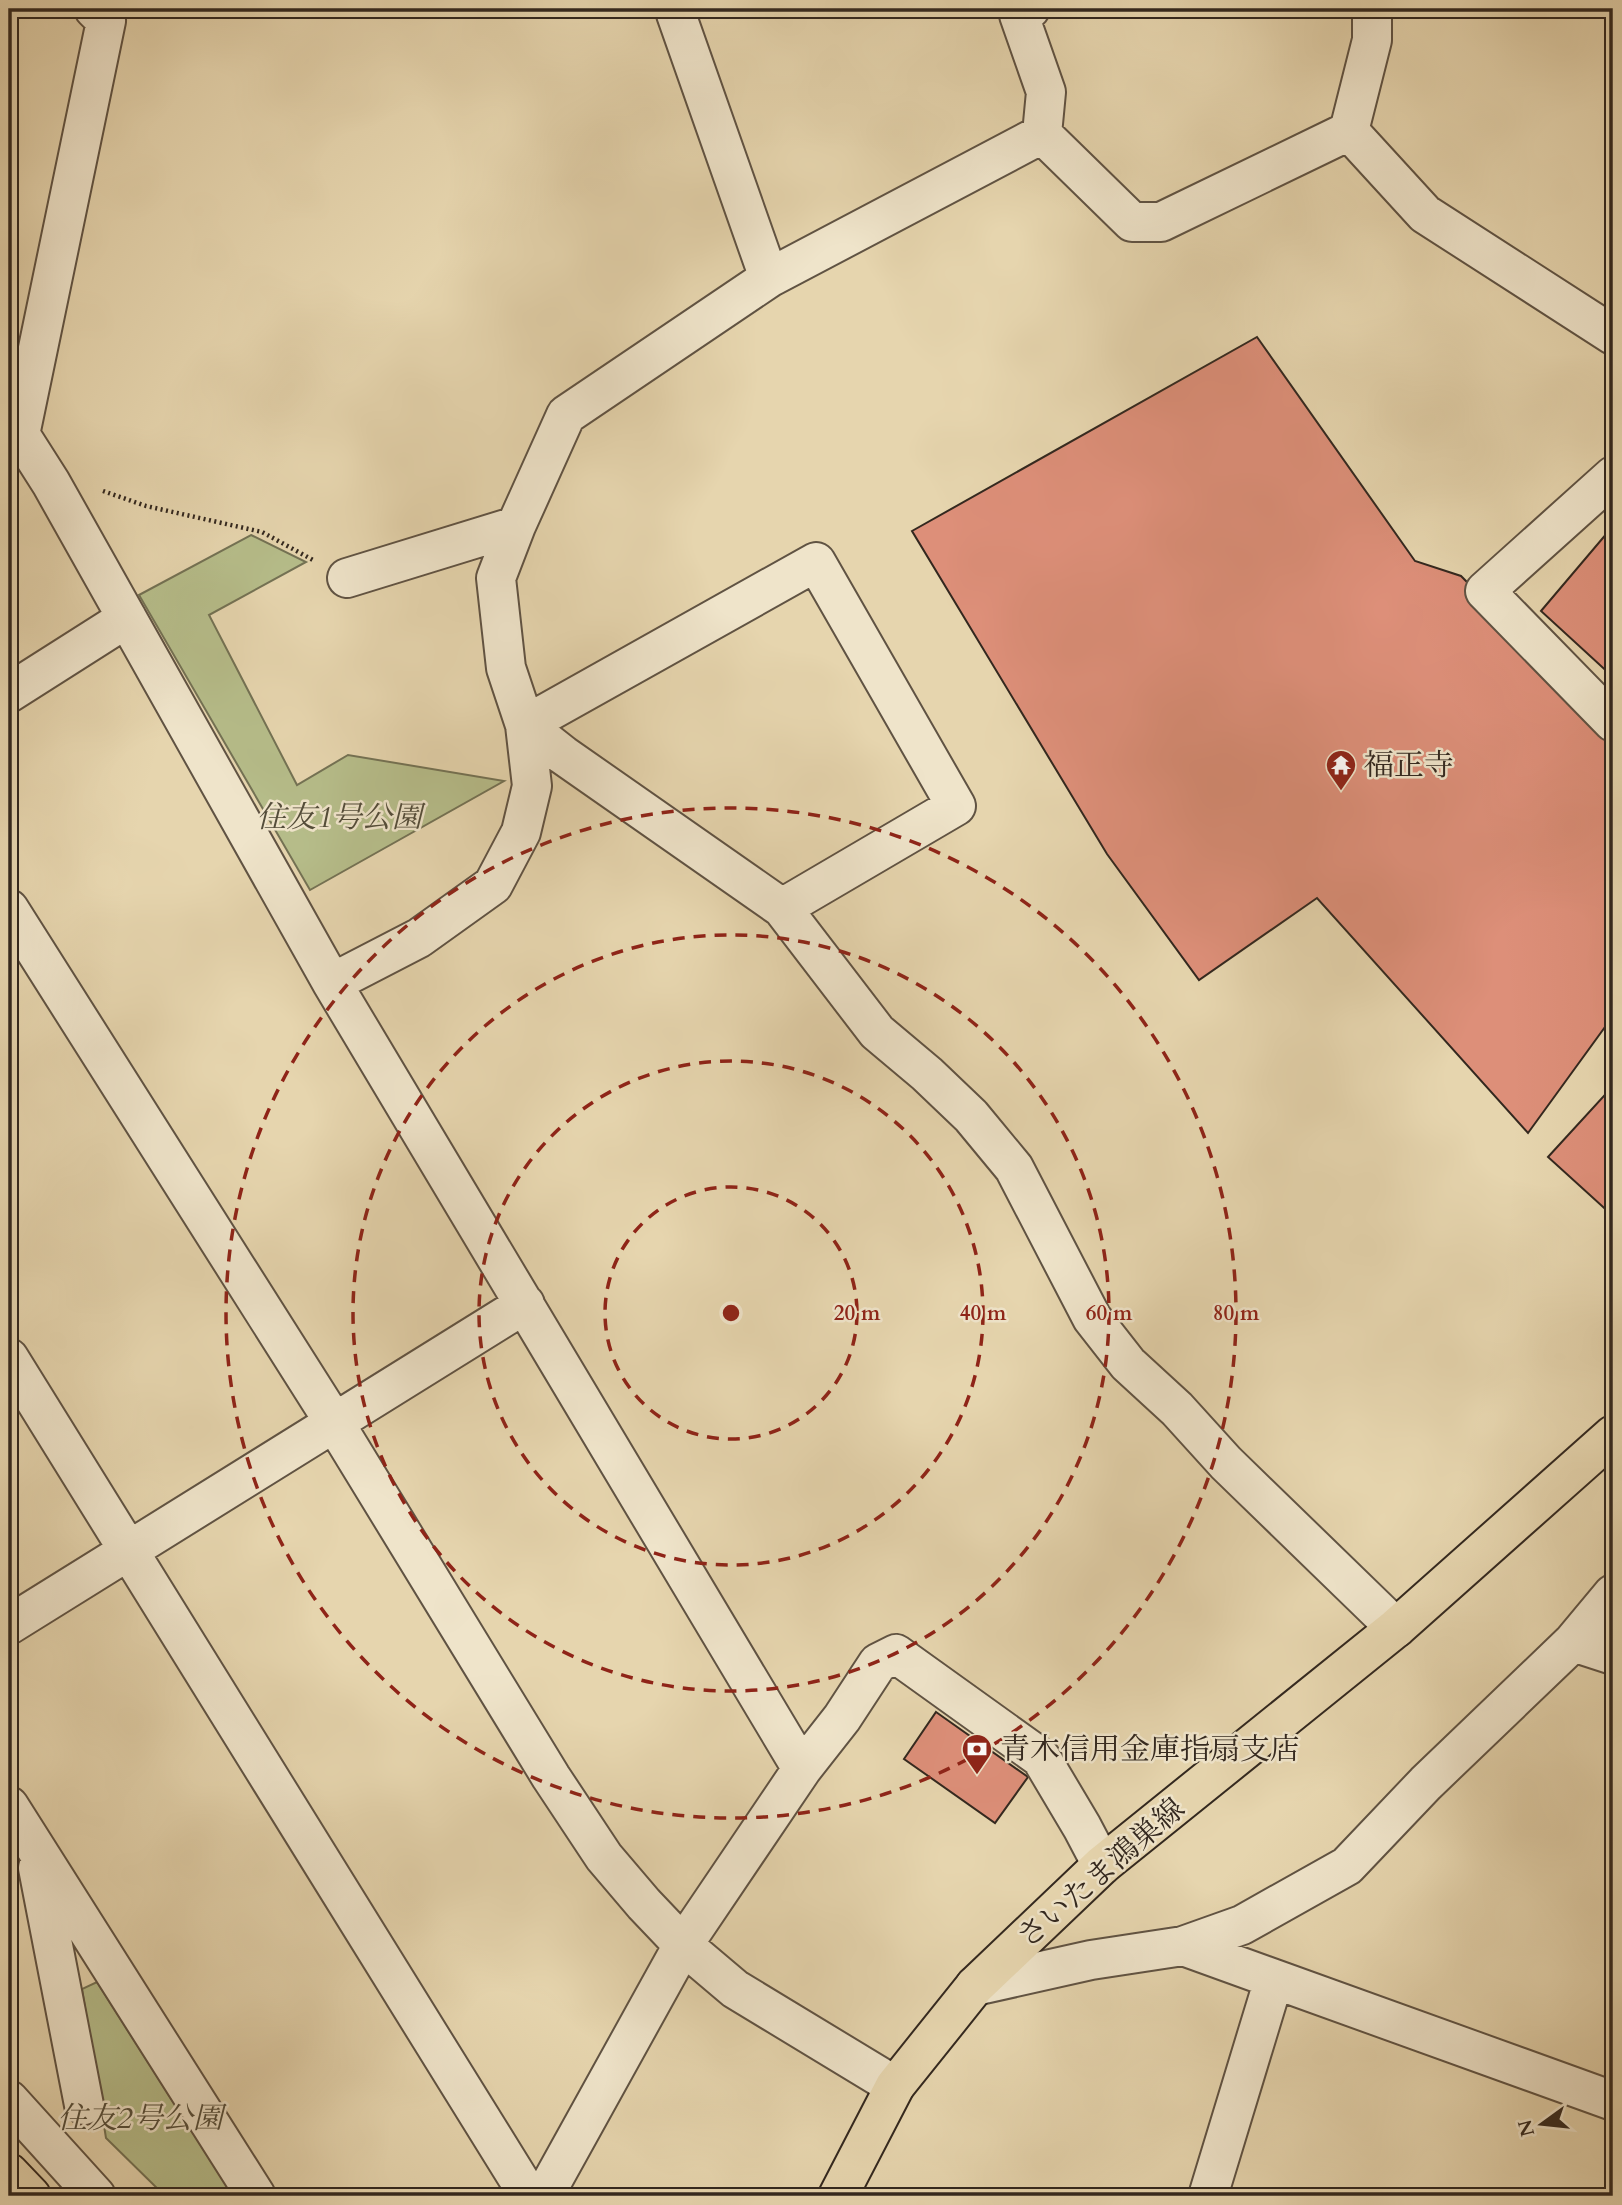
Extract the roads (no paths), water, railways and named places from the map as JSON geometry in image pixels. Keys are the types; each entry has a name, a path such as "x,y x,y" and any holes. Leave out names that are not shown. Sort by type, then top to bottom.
{"main road":[{"name":"さいたま鴻巣線","path":"838,2196 895,2086 975,1986 1102,1866 1396,1628 1613,1436"},
{"path":"9,2173 31,2196"}],"street":[{"path":"94,9 106,21 15,426 51,483 332,983 802,1769"},
{"path":"677,9 676,14 769,278"},
{"path":"1030,9 1019,15 1046,92 1042,134"},
{"path":"1349,131 1371,40 1372,9"},
{"path":"1042,134 1132,222 1161,222 1349,131"},
{"path":"1349,131 1425,214 1613,335"},
{"path":"332,983 419,938 493,885 521,832 532,786 525,724 506,668 495,578 566,415 769,278 1042,134"},
{"path":"1613,476 1485,591 1613,722"},
{"path":"347,578 516,526"},
{"path":"525,724 816,562 956,806 782,908"},
{"path":"9,693 127,618"},
{"path":"525,724 563,755 782,908 877,1032 971,1116 1014,1168 1092,1318 1129,1364 1177,1409 1226,1463 1396,1628"},
{"path":"9,909 334,1422 551,1777 604,1857 643,1904 683,1945 735,1989 895,2086"},
{"path":"9,1625 525,1304"},
{"path":"9,1358 529,2196"},
{"path":"975,1986 1091,1960 1183,1946 1242,1924 1347,1866 1426,1783 1573,1642 1613,1594"},
{"path":"1573,1642 1613,1655"},
{"path":"544,2196 683,1945 802,1769 842,1718 878,1663 896,1654 1041,1758 1102,1866"},
{"path":"9,1806 256,2196"},
{"path":"34,1845 84,2105"},
{"path":"1183,1946 1613,2101"},
{"path":"1208,2196 1274,1979"},
{"path":"9,2100 96,2196"}],"place":[{"name":"福正寺","path":"1341,792"},
{"name":"青木信用金庫指扇支店","path":"977,1776"}],"park label":[{"name":"住友1号公園","path":"339,817"},
{"name":"住友2号公園","path":"140,2118"}]}
